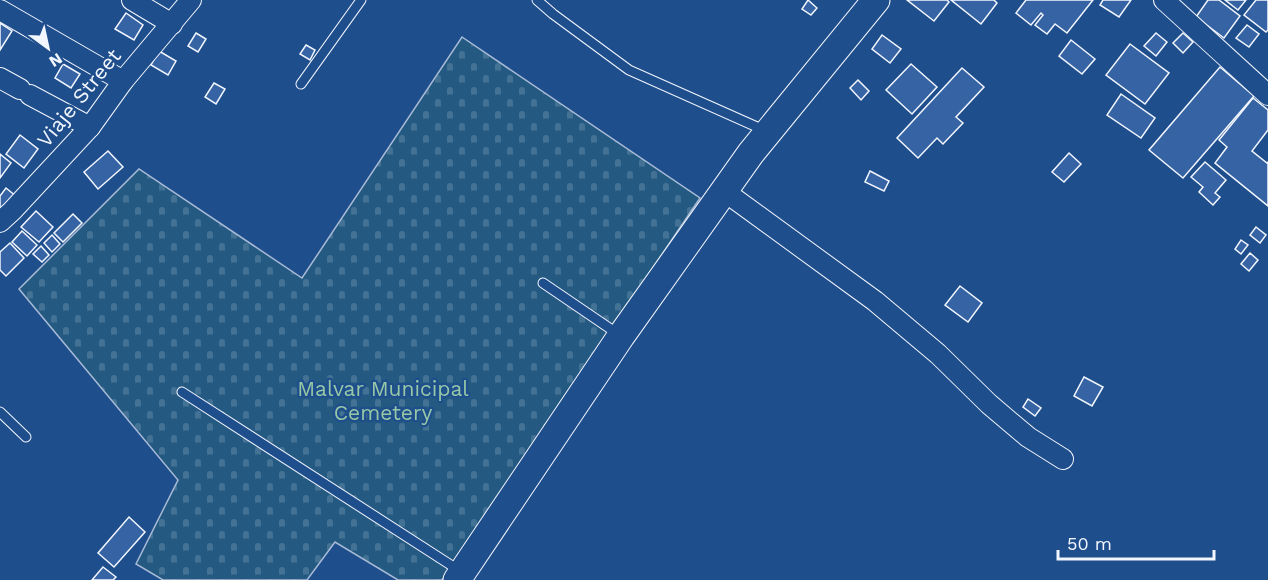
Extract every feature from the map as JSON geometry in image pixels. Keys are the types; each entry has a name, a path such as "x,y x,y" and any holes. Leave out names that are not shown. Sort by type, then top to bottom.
{"street":[{"path":"132,0 172,24"},
{"name":"Viaje Street","path":"0,222 90,127 123,81 191,0"},
{"path":"459,576 621,336 724,191 768,132 876,0"},
{"path":"1164,0 1268,95"},
{"path":"0,10 123,81"},
{"path":"0,78 90,127"},
{"path":"724,191 875,301 938,354 997,411 1028,437 1063,459"}],"lane":[{"path":"301,84 361,0"},
{"path":"537,0 629,70 768,132"},
{"path":"543,283 621,336"},
{"path":"182,392 459,576"},
{"path":"0,412 26,437"}],"green space":[{"name":"Malvar Municipal Cemetery","path":"462,37 700,198 442,580 398,580 335,542 307,580 163,580 136,564 178,480 19,289 139,169 302,278"}],"building":[{"path":"808,0 817,8 811,15 802,9"},
{"path":"907,0 947,0 949,2 934,21"},
{"path":"951,0 994,0 997,3 981,24"},
{"path":"1026,0 1093,0 1067,33 1055,24 1047,34 1035,25 1043,15 1041,13 1031,25 1016,13"},
{"path":"1103,0 1131,0 1119,17 1100,5"},
{"path":"1208,0 1219,0 1240,16 1224,38 1196,17"},
{"path":"1225,0 1246,0 1238,10"},
{"path":"1256,0 1268,0 1268,30 1266,32 1244,15"},
{"path":"126,13 143,25 134,40 115,29"},
{"path":"0,23 12,31 0,50"},
{"path":"1247,25 1259,34 1249,47 1236,38"},
{"path":"196,33 206,39 198,52 188,46"},
{"path":"1156,33 1167,42 1156,56 1144,46"},
{"path":"1183,33 1193,42 1183,53 1173,43"},
{"path":"882,35 901,49 890,63 872,49"},
{"path":"1071,40 1095,59 1082,74 1059,56"},
{"path":"1130,44 1169,73 1145,104 1106,75"},
{"path":"306,45 315,50 310,60 300,54"},
{"path":"159,51 176,61 168,75 151,65"},
{"path":"63,64 80,74 71,88 55,78"},
{"path":"911,64 937,87 912,114 886,90"},
{"path":"1220,67 1254,96 1183,178 1149,150"},
{"path":"962,68 984,87 956,117 963,123 943,144 937,138 918,158 897,138"},
{"path":"858,80 869,91 861,100 850,88"},
{"path":"214,83 225,89 216,104 205,97"},
{"path":"1121,94 1155,118 1141,138 1107,115"},
{"path":"1253,98 1268,110 1268,130 1252,151 1268,162 1268,206 1215,163 1227,147 1219,140"},
{"path":"20,135 38,149 24,168 6,154"},
{"path":"108,151 123,167 98,189 84,172"},
{"path":"1069,153 1081,164 1064,182 1052,172"},
{"path":"0,154 11,163 0,178"},
{"path":"1205,162 1226,180 1215,193 1220,197 1213,205 1199,192 1203,187 1191,177"},
{"path":"870,171 889,181 884,191 865,182"},
{"path":"6,188 17,197 0,214 0,196"},
{"path":"36,211 53,227 39,242 21,227"},
{"path":"73,214 82,223 63,242 54,233"},
{"path":"1256,227 1266,235 1260,243 1250,235"},
{"path":"22,231 37,245 27,256 12,242"},
{"path":"52,235 60,244 52,252 44,243"},
{"path":"1241,240 1248,245 1241,254 1235,249"},
{"path":"10,243 24,258 6,276 0,270 0,252"},
{"path":"41,246 49,255 42,262 33,254"},
{"path":"1250,253 1258,260 1249,271 1241,264"},
{"path":"960,286 982,303 968,322 945,305"},
{"path":"1084,377 1103,387 1092,406 1074,396"},
{"path":"1028,399 1041,408 1035,416 1023,407"},
{"path":"129,517 145,532 114,567 98,553"},
{"path":"103,567 116,577 113,580 92,580"}]}
